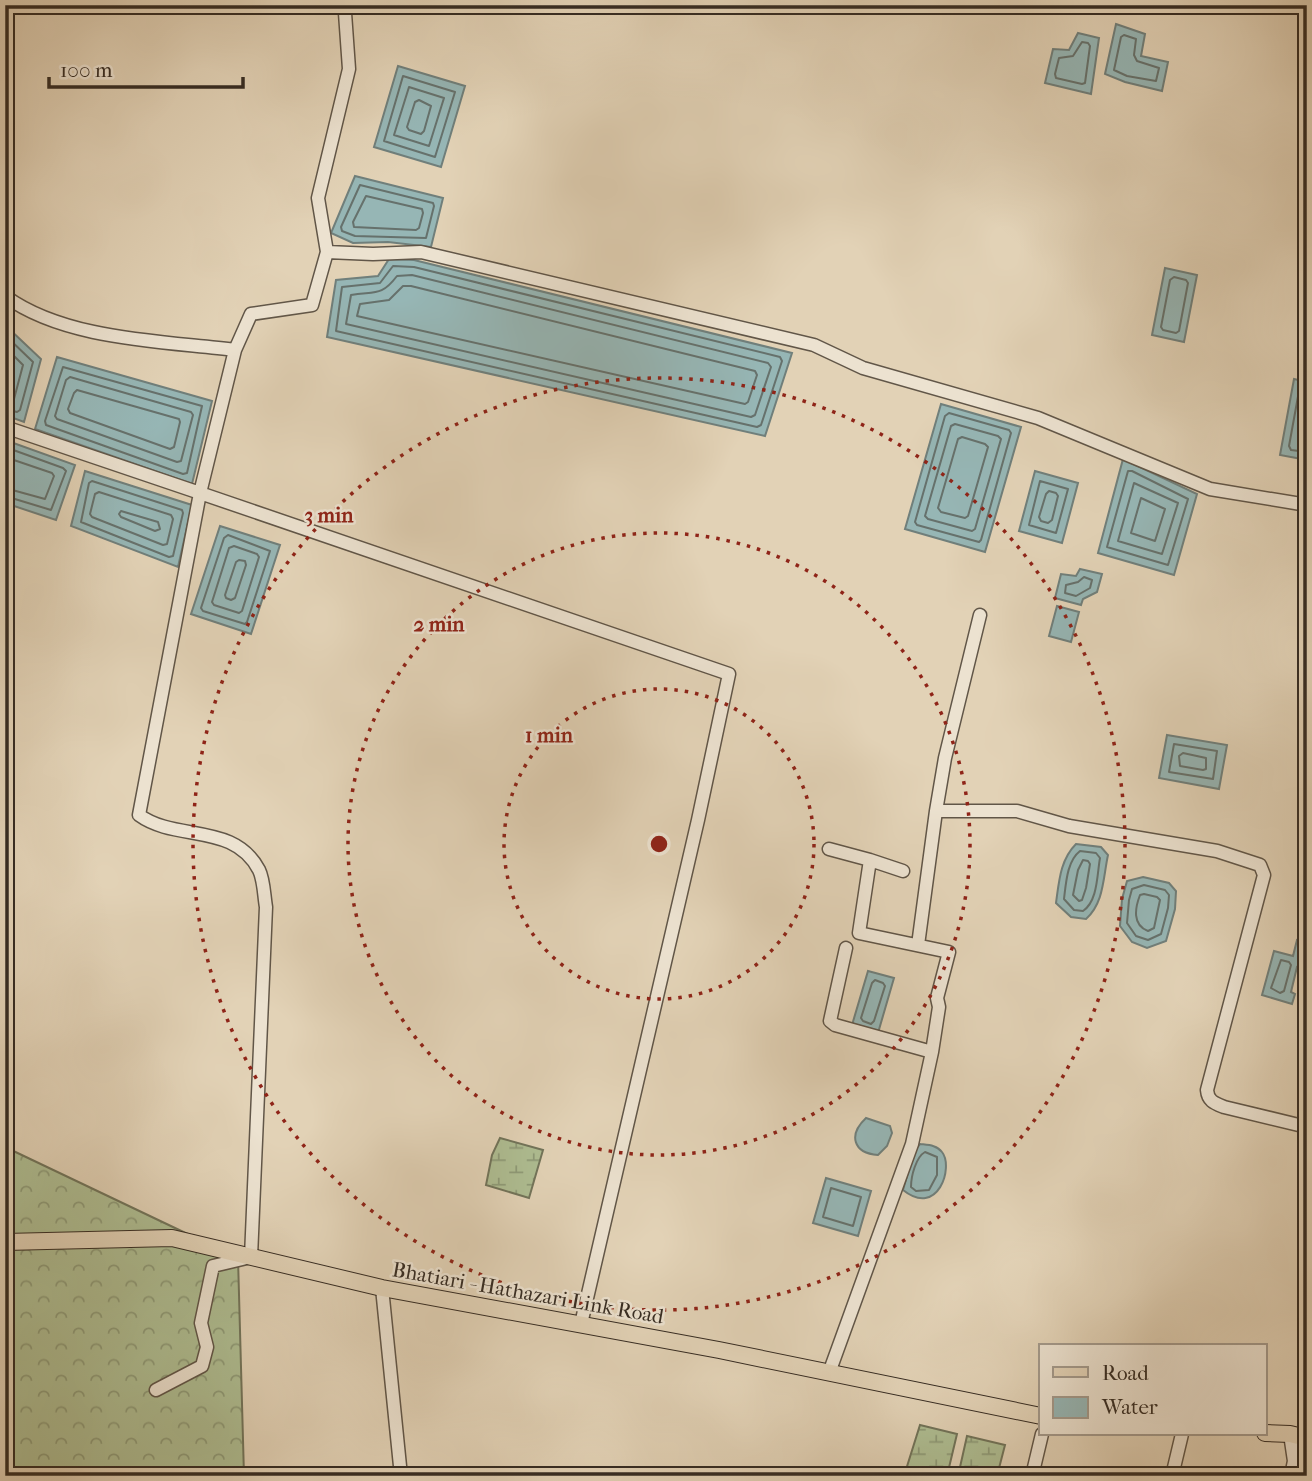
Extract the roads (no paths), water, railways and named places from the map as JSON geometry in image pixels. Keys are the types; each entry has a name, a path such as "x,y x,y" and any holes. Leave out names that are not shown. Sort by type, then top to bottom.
{"main road":[{"name":"Bhatiari - Hathazari Link Road","path":"5,1242 160,1238 382,1288 581,1324 1039,1416"},
{"path":"1266,1433 1299,1436"}],"street":[{"path":"156,1390 202,1366 207,1347 201,1323 212,1266 251,1257 266,907 260,871 241,847 216,835 149,823 139,815 200,493 235,350 251,314 312,305 327,252 318,198 349,69 345,13 342,5"},
{"path":"327,252 421,252 814,345 863,368 1038,418 1210,489 1307,505"},
{"path":"5,296 23,309 106,334 235,350"},
{"path":"5,427 729,674 698,820 581,1324"},
{"path":"918,945 945,758 980,615"},
{"path":"936,811 1017,811 1069,826 1217,850 1260,864 1264,875 1207,1090 1208,1097 1213,1103 1224,1107 1307,1127"},
{"path":"829,849 903,870"},
{"path":"829,1373 912,1144 932,1052 939,1007 937,998 949,952 859,933 870,860"},
{"path":"846,948 830,1021 835,1025 932,1052"},
{"path":"382,1288 401,1476"},
{"path":"1032,1476 1042,1436"},
{"path":"1172,1476 1182,1436"},
{"path":"1291,1476 1299,1436"}],"water":[{"path":"1116,24 1145,34 1141,56 1168,62 1162,91 1105,74"},
{"path":"1078,33 1099,38 1091,94 1045,83 1053,49 1069,50"},
{"path":"398,66 465,86 441,167 374,147"},
{"path":"355,176 443,198 431,247 388,242 353,243 331,233"},
{"path":"389,259 414,260 792,353 765,436 327,337 336,280 378,276"},
{"path":"1165,268 1197,275 1184,342 1152,335"},
{"path":"5,325 41,359 24,422 5,415"},
{"path":"57,357 212,401 192,484 35,429"},
{"path":"1294,379 1307,382 1307,460 1280,455"},
{"path":"941,404 1021,427 985,552 905,529"},
{"path":"5,440 75,465 56,520 5,503"},
{"path":"1123,459 1197,494 1174,575 1098,553"},
{"path":"85,471 192,505 178,567 71,526"},
{"path":"1035,471 1078,483 1062,543 1019,531"},
{"path":"220,526 280,545 251,634 191,614"},
{"path":"1080,569 1102,574 1097,592 1083,599 1081,605 1055,598 1061,574 1076,576"},
{"path":"1057,606 1079,612 1071,642 1049,636"},
{"path":"1167,735 1227,745 1219,789 1159,778"},
{"path":"1076,844 1101,847 1108,855 1100,898 1086,919 1071,917 1056,903 1063,864"},
{"path":"1143,877 1169,883 1176,891 1175,909 1166,941 1147,948 1132,942 1120,926 1122,899 1127,881"},
{"path":"1297,940 1307,943 1303,968 1297,967 1291,992 1295,994 1292,1004 1262,995 1274,951 1293,956"},
{"path":"868,971 894,978 878,1033 852,1025"},
{"path":"866,1118 890,1126 892,1133 887,1146 878,1155 863,1151 856,1142 857,1131"},
{"path":"920,1144 938,1148 945,1159 946,1168 940,1187 926,1198 915,1197 903,1190 914,1151"},
{"path":"826,1178 871,1191 858,1236 813,1223"}]}
